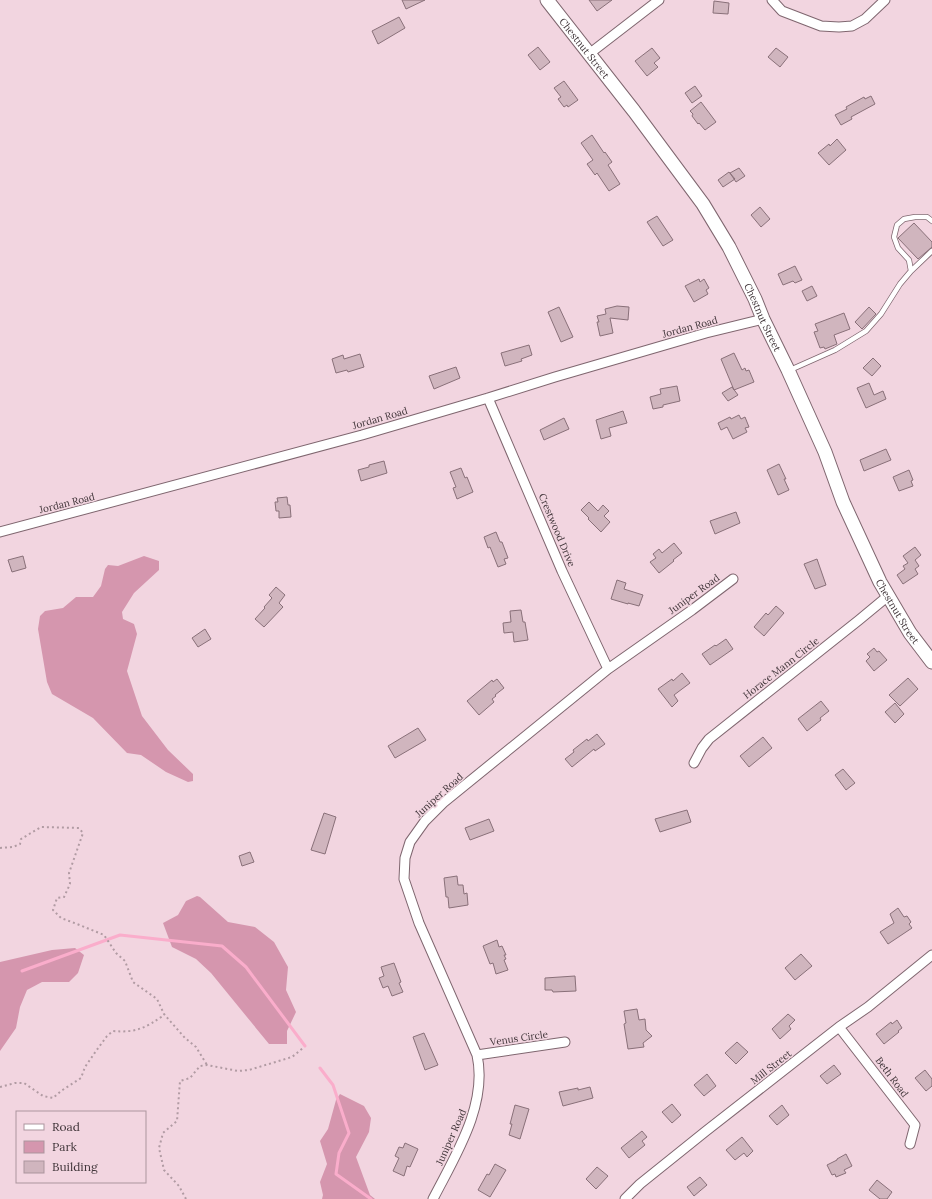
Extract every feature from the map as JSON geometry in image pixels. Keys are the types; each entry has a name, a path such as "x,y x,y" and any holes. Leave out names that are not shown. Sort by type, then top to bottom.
{"main road":[{"name":"Chestnut Street","path":"547,0 703,204 756,299 763,319 825,452 844,502 888,596 910,633 932,662"}],"street":[{"path":"589,54 659,0"},
{"path":"772,0 782,11 820,26 838,27 852,26 864,19 884,0"},
{"name":"Jordan Road","path":"0,532 169,488 362,435 706,333 763,319"},
{"name":"Crestwood Drive","path":"488,398 562,570 608,669"},
{"name":"Juniper Road","path":"433,1199 463,1140 476,1107 479,1065 477,1055 419,923 404,879 405,858 410,842 424,821 443,803 608,669 692,610 733,579"},
{"name":"Horace Mann Circle","path":"694,763 709,739 888,596"},
{"name":"Mill Street","path":"625,1199 640,1184 839,1027 868,1007 932,955"},
{"name":"Beth Road","path":"839,1027 915,1126 910,1144"},
{"name":"Venus Circle","path":"477,1055 565,1042"}],"lane":[{"path":"911,271 909,260 898,248 894,237 897,225 904,219 915,217 927,217 932,221"},
{"path":"788,370 835,350 866,331 881,314 900,284 932,251"}],"path":[{"path":"0,848 13,847 20,844 21,838 41,827 79,828 83,833 69,873 70,884 64,897 57,898 53,910 61,918 104,935 116,952 125,961 133,982 156,999 164,1014 185,1038 196,1047 207,1065"},
{"path":"0,1087 15,1083 24,1083 43,1096 54,1098 61,1091 81,1078 85,1067 96,1050 113,1031 125,1032 136,1030 147,1026 164,1014"},
{"path":"186,1199 179,1186 164,1170 159,1148 163,1133 177,1121 180,1081 190,1078 200,1066 207,1065 238,1071 249,1070 292,1057 303,1048"}],"green space":[{"path":"144,556 159,561 159,570 134,593 122,612 123,619 134,624 137,634 127,671 142,716 168,750 193,774 193,781 188,782 166,772 141,755 127,753 93,718 52,694 47,682 38,629 40,616 45,611 63,608 76,597 93,597 101,586 105,569 108,565 118,566"},
{"path":"197,896 228,922 255,927 274,942 288,967 286,990 296,1012 287,1031 287,1044 269,1044 211,973 196,959 172,947 163,923 178,915 186,901"},
{"path":"75,948 84,955 78,973 69,982 42,982 27,990 20,1007 16,1028 0,1051 0,962 52,950"},
{"path":"340,1094 364,1106 371,1118 369,1132 356,1157 370,1195 375,1199 322,1199 323,1195 320,1182 327,1164 320,1141 328,1129 336,1100"}],"building":[{"path":"402,0 425,0 406,9"},
{"path":"589,0 612,0 597,11"},
{"path":"714,1 729,3 728,14 713,13"},
{"path":"399,17 405,28 378,44 372,31"},
{"path":"538,47 550,62 540,70 528,55"},
{"path":"652,48 660,58 654,63 658,67 647,76 635,61"},
{"path":"776,48 788,57 780,67 768,57"},
{"path":"564,81 578,100 568,107 567,105 564,107 558,99 561,97 554,88"},
{"path":"695,86 702,96 692,103 685,93"},
{"path":"871,96 875,104 851,117 852,119 841,125 835,115 847,109 846,107 864,97 865,99"},
{"path":"701,102 716,122 705,130 699,123 698,124 690,111"},
{"path":"592,135 612,162 608,165 620,184 609,191 597,173 595,175 587,164 593,160 581,143"},
{"path":"837,139 846,150 829,165 818,153 829,144 830,146"},
{"path":"739,168 745,176 736,182 730,173"},
{"path":"729,172 735,179 723,187 718,180"},
{"path":"760,207 770,219 761,227 751,215"},
{"path":"657,216 673,240 663,246 647,222"},
{"path":"914,223 932,242 932,247 918,259 898,238"},
{"path":"795,266 802,280 795,283 793,281 783,285 778,274"},
{"path":"699,279 700,282 704,279 709,288 706,290 708,294 694,302 685,286"},
{"path":"812,286 817,296 807,301 802,291"},
{"path":"617,306 629,307 628,320 610,318 613,333 600,336 597,316 606,314 605,309"},
{"path":"559,307 573,337 561,342 548,312"},
{"path":"869,307 876,314 862,329 855,322"},
{"path":"844,313 850,329 834,335 837,344 825,349 824,347 820,348 814,332 818,331 815,324"},
{"path":"529,345 532,355 521,359 522,361 505,366 501,353"},
{"path":"734,353 742,370 745,368 746,371 749,370 754,382 734,390 721,359"},
{"path":"360,354 364,367 348,372 347,370 336,373 332,359 343,355 344,359"},
{"path":"873,358 881,366 872,376 863,368"},
{"path":"456,367 460,378 434,389 429,376"},
{"path":"869,383 874,395 883,391 886,399 866,408 857,388"},
{"path":"677,386 680,401 653,409 650,397 661,394 660,389"},
{"path":"732,387 738,395 728,401 722,393"},
{"path":"623,411 627,423 609,428 611,436 601,439 596,420"},
{"path":"739,415 741,419 745,417 749,427 745,428 747,432 733,439 727,427 721,430 718,423 730,417 731,419"},
{"path":"564,418 569,429 544,440 540,430"},
{"path":"886,449 891,460 864,471 860,460"},
{"path":"384,461 387,473 361,481 358,470"},
{"path":"779,464 789,490 778,495 767,470"},
{"path":"461,468 465,478 467,477 473,492 457,499 453,488 456,487 450,472"},
{"path":"909,470 913,480 911,481 913,486 899,491 893,477"},
{"path":"287,497 288,505 290,505 291,517 279,518 279,511 276,511 275,502 278,502 277,498"},
{"path":"589,502 598,511 603,505 609,511 604,516 610,522 601,532 581,510"},
{"path":"736,512 740,523 715,534 710,521"},
{"path":"496,532 500,542 502,542 508,558 504,559 506,564 498,567 490,547 488,548 484,537"},
{"path":"674,543 682,553 659,573 650,562 656,558 653,554 659,549 662,553"},
{"path":"915,547 921,555 915,560 919,566 915,569 918,574 903,584 897,575 905,569 903,566 908,563 903,556"},
{"path":"23,556 26,568 12,572 8,560"},
{"path":"817,559 826,585 815,589 804,564"},
{"path":"617,580 626,583 624,589 643,595 639,606 611,599"},
{"path":"276,587 285,595 279,603 283,607 264,627 255,619 272,598 269,595"},
{"path":"776,606 784,613 764,636 754,627 766,613 768,615"},
{"path":"521,610 528,640 514,642 513,632 504,633 503,623 511,622 510,611"},
{"path":"205,629 211,639 198,647 192,638"},
{"path":"726,639 733,649 710,665 702,654"},
{"path":"874,648 887,660 874,671 866,661 870,657 867,654"},
{"path":"682,673 690,683 674,695 678,701 672,707 658,689 672,679 673,681"},
{"path":"908,678 918,689 900,706 889,695"},
{"path":"497,679 504,688 492,699 494,702 479,715 467,701 492,680 493,682"},
{"path":"821,701 829,711 820,718 821,720 807,731 798,719"},
{"path":"895,703 904,714 895,723 885,712"},
{"path":"418,728 426,740 395,758 388,746"},
{"path":"597,734 605,744 595,751 594,749 572,767 565,759 574,752 573,750 587,739 588,741"},
{"path":"763,737 772,748 749,767 740,756"},
{"path":"843,769 855,783 846,790 835,775"},
{"path":"687,810 691,822 660,832 655,819"},
{"path":"324,813 336,817 325,854 311,850"},
{"path":"489,819 494,831 470,840 465,828"},
{"path":"250,852 254,862 242,866 239,856"},
{"path":"457,876 458,885 463,885 464,894 467,893 468,905 449,908 444,878"},
{"path":"898,908 904,917 907,916 911,922 909,924 912,928 888,944 880,932 894,923 890,914"},
{"path":"497,940 499,947 502,946 506,955 504,955 506,959 504,960 508,970 496,974 493,963 490,964 483,946"},
{"path":"801,954 812,966 795,980 785,968"},
{"path":"394,963 403,992 392,996 388,986 383,988 379,978 384,976 381,967"},
{"path":"575,976 576,991 553,992 552,990 545,990 545,978"},
{"path":"637,1009 639,1020 645,1019 646,1030 652,1036 643,1043 644,1047 628,1049 624,1024 626,1023 624,1011"},
{"path":"788,1014 795,1020 789,1026 791,1029 780,1039 772,1029"},
{"path":"897,1020 902,1028 884,1044 876,1034 891,1022 892,1024"},
{"path":"424,1033 438,1065 425,1070 413,1037"},
{"path":"737,1042 748,1052 736,1064 725,1053"},
{"path":"834,1065 841,1074 827,1084 820,1076"},
{"path":"925,1070 932,1079 932,1086 926,1091 915,1078"},
{"path":"707,1074 716,1086 704,1096 694,1085"},
{"path":"590,1087 593,1098 563,1106 559,1092"},
{"path":"672,1104 681,1115 672,1123 662,1112"},
{"path":"515,1105 529,1109 520,1139 509,1135"},
{"path":"782,1105 789,1115 777,1125 769,1116"},
{"path":"642,1131 647,1137 642,1141 645,1145 629,1158 621,1148"},
{"path":"742,1137 753,1151 747,1157 744,1153 735,1160 726,1150"},
{"path":"405,1143 418,1149 410,1167 407,1166 404,1176 393,1171 399,1158 395,1156 399,1147 403,1148"},
{"path":"846,1154 852,1166 844,1170 846,1173 836,1177 835,1174 832,1175 827,1165"},
{"path":"495,1164 506,1170 490,1197 478,1190 487,1174 489,1175"},
{"path":"597,1167 608,1176 596,1189 586,1179"},
{"path":"700,1177 707,1185 694,1196 687,1187"},
{"path":"877,1180 892,1192 887,1199 880,1199 869,1190"}],"waterway":[{"path":"22,971 120,935 222,946 246,967 305,1046"},
{"path":"320,1068 333,1085 349,1133 339,1153 336,1174 371,1199"}]}
